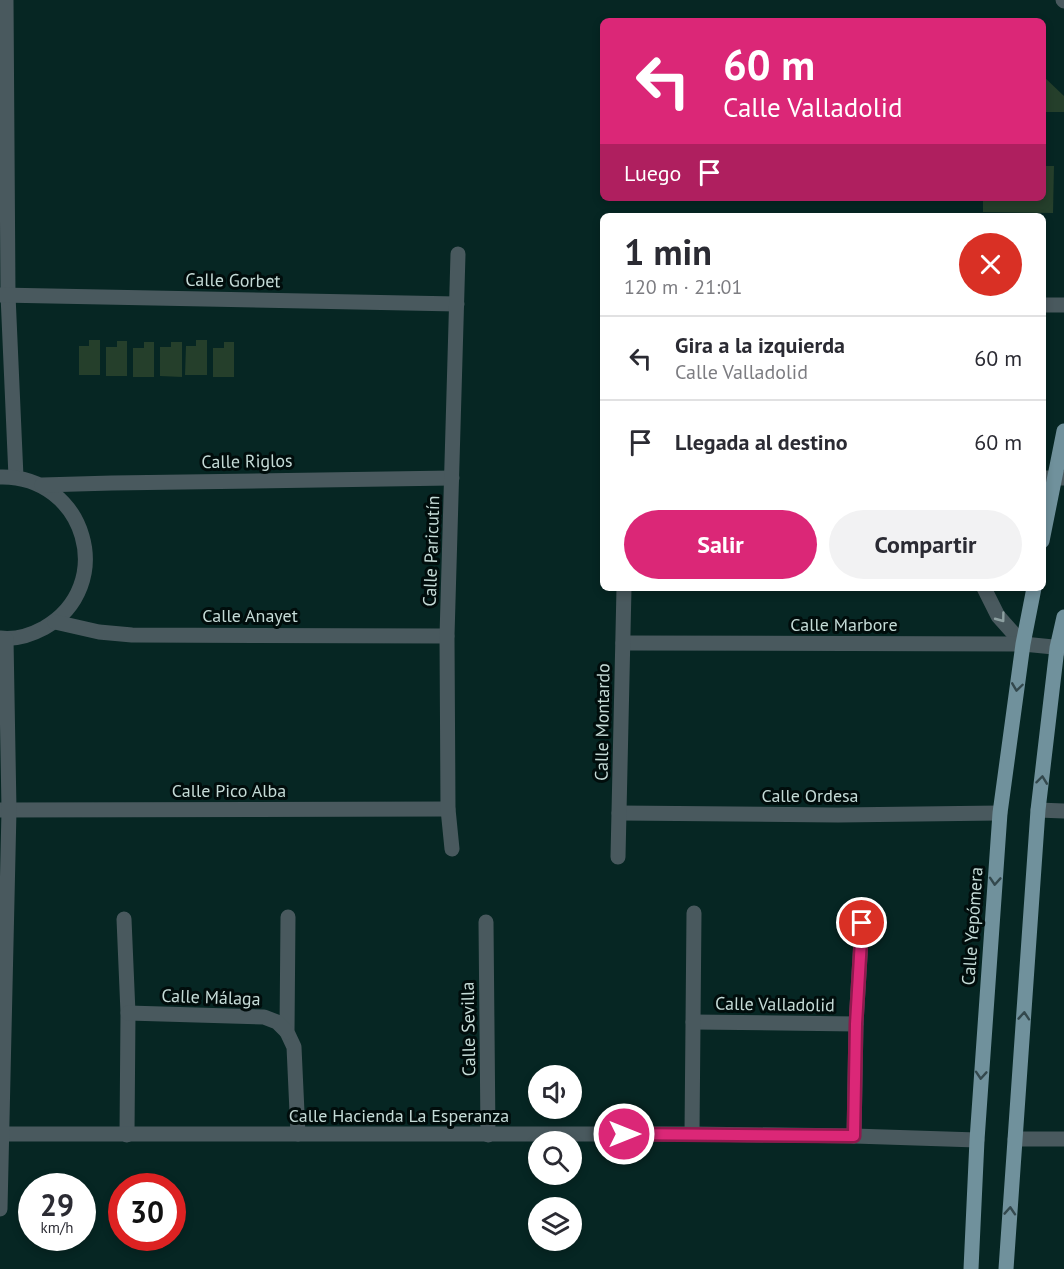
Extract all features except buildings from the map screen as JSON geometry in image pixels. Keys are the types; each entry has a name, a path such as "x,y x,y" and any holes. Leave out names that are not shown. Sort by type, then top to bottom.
{"main road":[{"path":"1046,513 1051,479 1064,431"},
{"name":"Calle Yepómera","path":"971,1269 977,1140 1000,813 1023,644 1033,591"},
{"path":"1006,1269 1038,810 1062,647 1064,617"}],"street":[{"path":"0,1209 4,810 3,638 32,634 55,622 73,602 83,579 86,551 79,524 64,502 42,485 8,477 4,295 6,0"},
{"name":"Calle Paricutín","path":"452,849 448,809 447,636 458,254"},
{"name":"Calle Gorbet","path":"4,295 456,304"},
{"path":"1046,305 1064,305"},
{"name":"Calle Riglos","path":"42,485 452,478"},
{"name":"Calle Montardo","path":"618,857 624,591"},
{"path":"986,591 998,616 1023,644"},
{"name":"Calle Anayet","path":"55,622 99,632 132,635 447,636"},
{"name":"Calle Marbore","path":"623,644 1023,644 1062,647"},
{"name":"Calle Pico Alba","path":"4,810 448,809"},
{"path":"1038,810 1064,810"},
{"name":"Calle Ordesa","path":"619,813 838,815 1000,813"},
{"name":"Calle Valladolid","path":"692,1134 694,913"},
{"path":"288,917 287,1032 294,1047 298,1134"},
{"path":"124,919 128,1013 127,1135"},
{"name":"Calle Sevilla","path":"486,922 488,1135"},
{"name":"Calle Valladolid","path":"854,1136 856,1024 862,923"},
{"name":"Calle Málaga","path":"128,1013 264,1017 277,1022 287,1032"},
{"name":"Calle Valladolid","path":"693,1022 856,1024"},
{"name":"Calle Hacienda La Esperanza","path":"1,1134 692,1134 977,1140"},
{"path":"1015,1139 1064,1139"}],"route":[{"path":"624,1134 854,1136 856,1024 862,923"}]}
